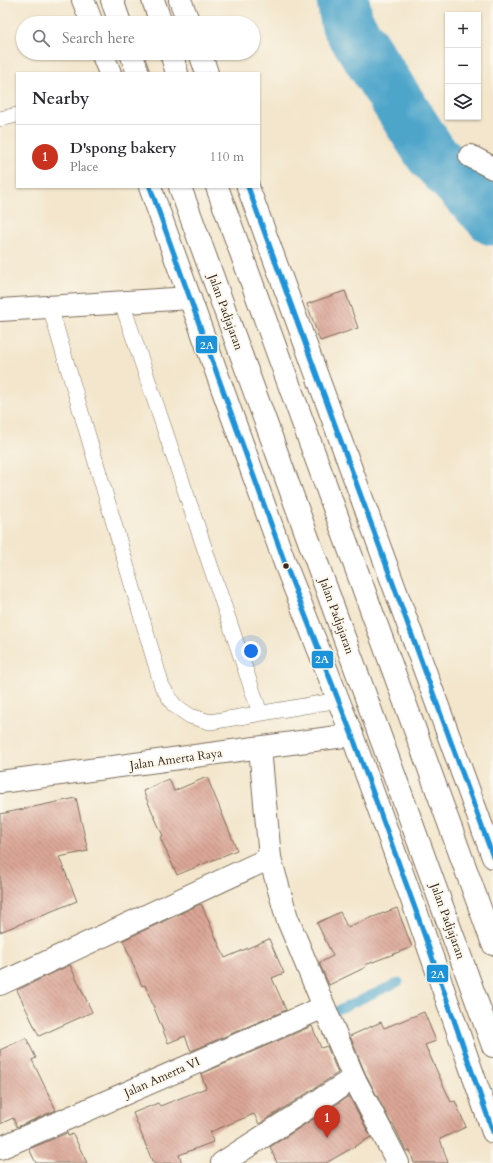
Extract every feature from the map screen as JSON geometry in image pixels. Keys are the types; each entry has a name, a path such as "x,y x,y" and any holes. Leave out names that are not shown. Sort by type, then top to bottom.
{"main road":[{"path":"83,0 89,16"},
{"path":"112,0 118,16"},
{"path":"153,0 159,16"},
{"path":"180,0 186,16"},
{"path":"105,60 110,72"},
{"path":"133,60 138,72"},
{"path":"173,60 177,72"},
{"path":"202,60 207,72"},
{"path":"470,156 493,168"},
{"path":"150,188 286,566 352,735 416,911 493,1132"},
{"name":"Jalan Padjajaran","path":"180,188 493,1046"},
{"path":"217,188 493,944"},
{"path":"248,188 493,857"},
{"path":"0,310 190,298"},
{"name":"Jalan Amerta Raya","path":"0,782 352,735"},
{"path":"260,748 270,858 287,918 354,1078 398,1163"},
{"path":"0,984 270,858"},
{"name":"Jalan Amerta VI","path":"0,1148 324,1007"},
{"path":"222,1163 354,1078"}],"lane":[{"path":"0,119 16,115"},
{"path":"122,303 260,713"},
{"path":"50,307 162,686 174,705 190,716 210,722 338,700"}],"building":[{"path":"345,291 358,328 320,341 307,304"},
{"path":"207,777 237,850 177,875 160,837 163,836 143,791 169,779 174,791"},
{"path":"76,798 88,851 59,857 77,901 0,932 0,814"},
{"path":"201,904 225,958 269,939 284,973 272,978 286,1010 191,1051 185,1036 168,1043 145,985 142,986 123,940"},
{"path":"397,908 412,947 365,965 366,967 329,985 319,963 333,956 317,923 340,912 347,927"},
{"path":"70,965 92,1012 39,1036 17,990"},
{"path":"424,1012 436,1041 425,1045 451,1102 455,1101 466,1127 440,1139 448,1163 414,1163 410,1150 406,1151 365,1073 350,1036 381,1022 384,1028"},
{"path":"312,1026 321,1048 327,1046 338,1073 259,1124 254,1114 210,1132 213,1142 179,1155 182,1163 153,1163 133,1113 158,1103 160,1106 206,1088 201,1074"},
{"path":"26,1038 36,1058 32,1060 56,1110 17,1127 13,1118 0,1124 0,1050"},
{"path":"349,1096 371,1137 326,1163 277,1163 270,1147"},
{"path":"67,1133 68,1136 73,1134 87,1163 36,1163 29,1149"}],"waterway":[{"path":"343,0 347,23 431,154 493,219"},
{"path":"338,1010 399,982"}],"transit line":[{"name":"2A","path":"150,188 286,566 352,735 416,911 493,1132"},
{"name":"2A","path":"248,188 493,857"}],"place":[{"name":"D'spong bakery","path":"327,1138"}]}
